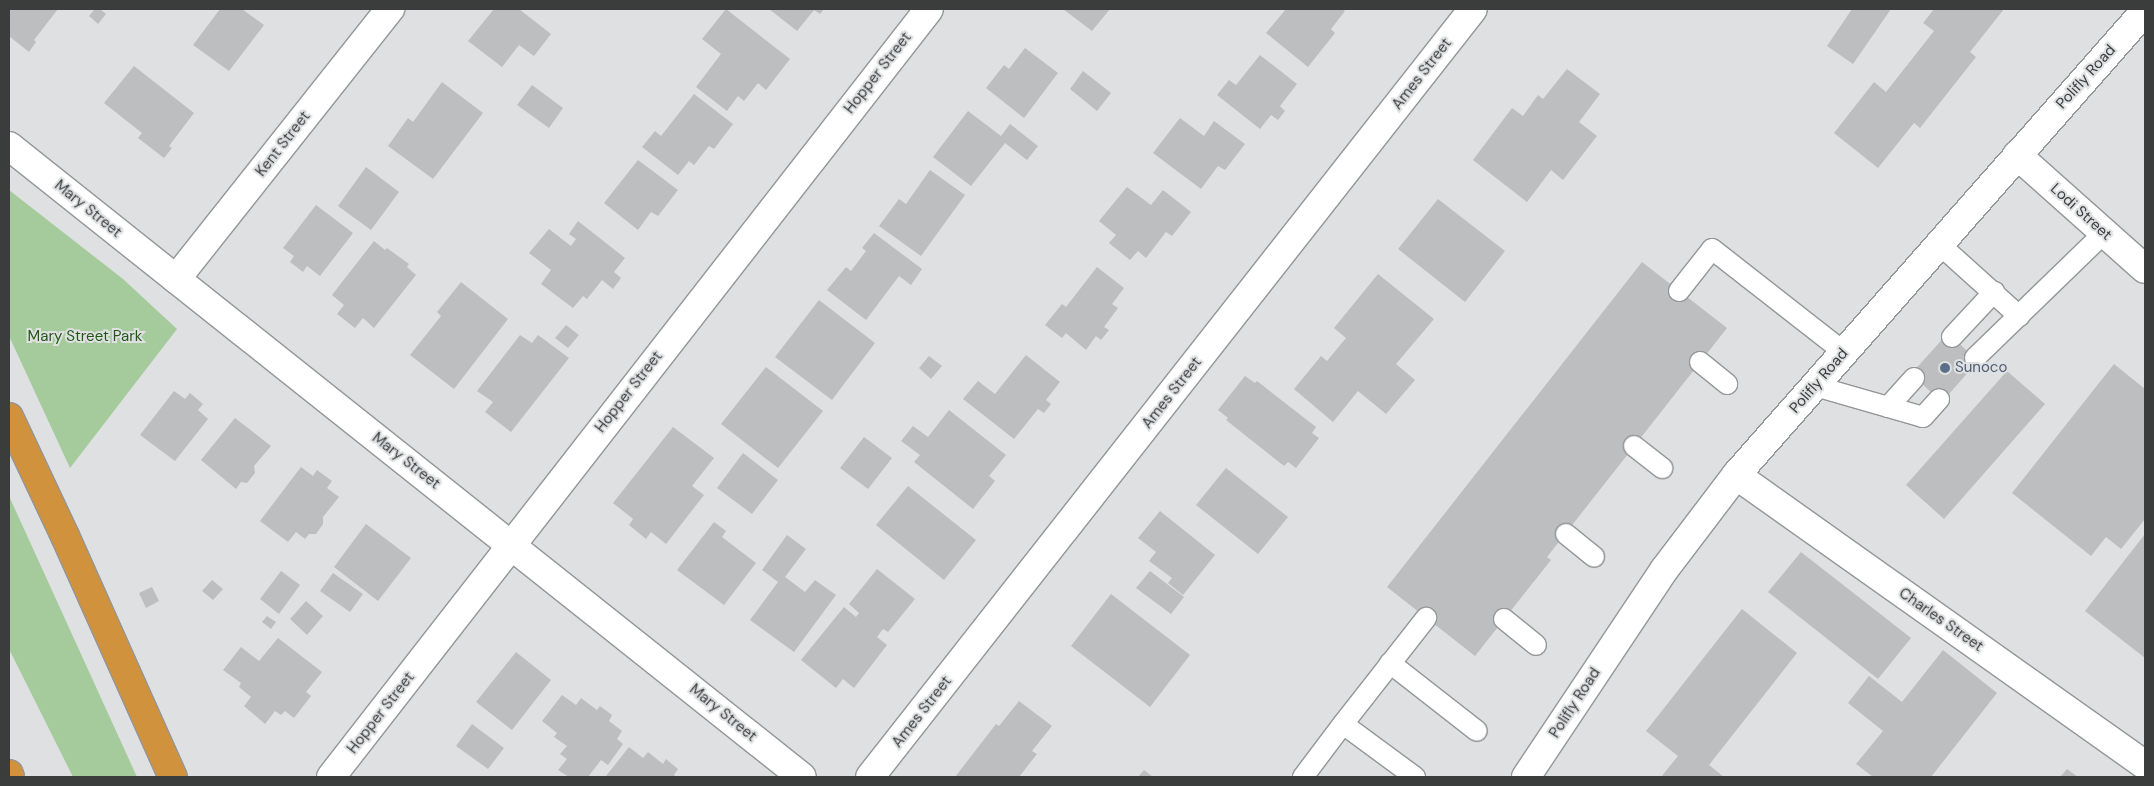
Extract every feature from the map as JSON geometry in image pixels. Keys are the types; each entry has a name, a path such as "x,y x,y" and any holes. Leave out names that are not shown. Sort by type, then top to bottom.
{"highway":[{"path":"9,417 65,536 173,777"}],"street":[{"name":"Kent Street","path":"176,279 390,9"},
{"name":"Hopper Street","path":"331,777 928,9"},
{"name":"Ames Street","path":"870,777 1473,9"},
{"name":"Polifly Road","path":"1526,777 1664,570 1736,475 2145,11"},
{"name":"Mary Street","path":"9,146 802,777"},
{"name":"Lodi Street","path":"2017,155 2145,269"},
{"name":"Charles Street","path":"1736,475 2145,764"}],"lane":[{"path":"1975,358 2104,233"},
{"path":"1939,244 2019,316"},
{"path":"1679,291 1712,249 1844,352"},
{"path":"1952,337 1994,292"},
{"path":"1700,362 1727,384"},
{"path":"1888,407 1914,378"},
{"path":"1815,386 1923,417 1939,399"},
{"path":"1634,446 1662,468"},
{"path":"1566,534 1594,557"},
{"path":"1303,777 1426,618"},
{"path":"1504,619 1536,645"},
{"path":"1390,663 1477,731"},
{"path":"1343,724 1415,777"}],"green space":[{"name":"Mary Street Park","path":"9,190 123,279 177,329 70,468 9,336"},
{"path":"9,496 137,777 73,777 9,649"}],"building":[{"path":"9,9 58,9 34,40 36,42 29,52 9,36"},
{"path":"95,9 100,9 106,14 98,24 89,16"},
{"path":"220,9 242,9 264,25 229,71 193,45"},
{"path":"494,9 519,9 551,34 534,56 519,45 502,67 468,41"},
{"path":"726,9 790,59 766,90 758,83 744,101 738,96 727,111 696,87 721,54 702,39"},
{"path":"769,9 824,9 820,14 814,10 797,31"},
{"path":"1063,9 1110,9 1092,31"},
{"path":"1286,9 1342,9 1345,11 1331,29 1335,33 1308,67 1266,33"},
{"path":"1852,9 1891,9 1853,64 1827,46"},
{"path":"1934,9 2004,9 1970,52 1976,57 1920,128 1914,123 1878,168 1834,133 1874,82 1886,92 1934,31 1923,23"},
{"path":"1025,48 1058,73 1024,118 986,88 1004,65 1009,69"},
{"path":"1260,55 1297,84 1280,106 1285,111 1278,120 1271,115 1260,129 1217,95 1229,80 1236,85"},
{"path":"134,66 194,113 169,146 172,148 164,158 138,138 142,133 104,103"},
{"path":"1567,69 1600,94 1579,122 1597,136 1563,180 1551,170 1527,202 1473,160 1512,108 1523,116 1538,95 1543,99"},
{"path":"1083,71 1111,93 1097,111 1070,89"},
{"path":"442,82 483,113 433,179 388,146 408,118 413,122"},
{"path":"532,85 563,108 549,128 517,105"},
{"path":"694,94 733,124 714,149 709,146 694,165 689,161 678,175 642,147 655,131 661,136"},
{"path":"968,111 1001,136 1010,124 1038,146 1027,160 1005,143 971,186 933,157"},
{"path":"1180,118 1204,136 1214,121 1245,144 1225,170 1218,166 1201,189 1153,153"},
{"path":"638,160 678,190 658,216 651,212 638,230 604,203"},
{"path":"366,167 399,192 371,230 338,206"},
{"path":"930,170 965,195 921,256 879,226 899,199 906,204"},
{"path":"1127,187 1151,205 1163,190 1191,212 1172,236 1166,232 1146,258 1138,251 1130,260 1109,243 1116,235 1099,221"},
{"path":"1438,199 1505,251 1465,302 1398,249"},
{"path":"316,205 353,233 320,276 307,266 303,272 290,262 294,256 283,248"},
{"path":"578,221 625,258 614,272 621,278 613,289 602,280 587,299 583,296 573,308 541,284 551,270 529,253 549,229 571,246 576,239 569,234"},
{"path":"874,233 922,269 911,285 899,276 866,320 827,290 846,267 851,271 866,251 862,248"},
{"path":"374,241 409,264 407,267 416,275 374,328 363,318 355,328 337,314 344,305 332,295"},
{"path":"1642,262 1727,328 1547,557 1551,560 1475,656 1387,587"},
{"path":"1097,267 1124,288 1112,304 1118,308 1104,327 1109,330 1101,340 1096,336 1086,350 1066,333 1062,338 1045,325 1062,304 1066,307"},
{"path":"1378,274 1434,319 1396,364 1415,380 1386,414 1358,391 1333,422 1294,389 1321,356 1327,361 1346,338 1334,328"},
{"path":"461,282 508,319 454,389 410,355 441,316 437,312"},
{"path":"819,300 875,343 832,400 775,357"},
{"path":"566,325 579,335 568,348 555,338"},
{"name":"Sunoco","path":"1948,333 1978,361 1942,402 1911,374"},
{"path":"520,335 532,343 538,335 569,358 511,432 485,412 493,402 477,391"},
{"path":"1026,355 1060,382 1046,400 1051,404 1044,413 1038,409 1014,439 963,399 978,381 995,394"},
{"path":"929,356 942,366 931,379 919,368"},
{"path":"2114,364 2145,389 2145,519 2121,549 2106,537 2091,556 2012,493"},
{"path":"766,367 823,411 778,468 721,424"},
{"path":"2007,371 2045,404 1944,519 1906,485"},
{"path":"1245,376 1255,383 1257,381 1316,427 1312,433 1319,438 1296,468 1288,462 1284,466 1226,420 1228,418 1218,410"},
{"path":"174,391 185,399 190,393 203,404 198,410 208,419 175,461 140,435"},
{"path":"949,410 1006,455 989,476 995,481 973,509 914,462 920,455 901,441 913,426 928,437"},
{"path":"235,418 271,446 254,466 255,473 247,483 241,482 236,489 201,460"},
{"path":"673,427 714,458 692,486 704,495 666,544 651,532 646,539 629,525 633,519 613,503"},
{"path":"864,437 892,458 868,489 840,468"},
{"path":"743,453 778,480 752,514 717,488"},
{"path":"301,467 313,476 317,470 332,481 327,488 339,497 323,517 323,524 316,534 309,534 305,539 296,532 288,542 260,521"},
{"path":"1226,468 1288,517 1258,554 1196,505"},
{"path":"908,486 976,540 944,580 876,525"},
{"path":"1160,511 1215,555 1183,595 1168,583 1172,578 1149,561 1156,552 1138,538"},
{"path":"714,522 726,531 722,537 756,563 724,605 677,570"},
{"path":"366,524 411,558 378,601 334,567"},
{"path":"2145,534 2145,658 2085,611"},
{"path":"787,535 806,549 785,577 805,592 815,580 836,595 794,652 750,620 778,582 762,570"},
{"path":"1801,552 1911,638 1878,679 1768,592"},
{"path":"877,569 915,599 888,632 883,629 877,637 887,645 854,688 843,679 836,688 801,660 844,607 856,617 859,613 849,604"},
{"path":"281,571 300,585 279,614 260,599"},
{"path":"1150,571 1184,597 1171,614 1136,588"},
{"path":"333,573 363,594 350,612 320,591"},
{"path":"212,580 223,589 213,600 202,591"},
{"path":"152,587 159,601 146,608 139,593"},
{"path":"1111,594 1190,655 1150,707 1071,646"},
{"path":"306,601 323,616 307,635 290,619"},
{"path":"1742,609 1797,653 1709,765 1724,777 1661,777 1678,756 1646,731"},
{"path":"267,616 276,622 271,629 262,622"},
{"path":"278,638 322,672 306,692 311,696 294,718 285,711 281,715 275,711 265,724 244,706 251,697 239,687 241,683 223,670 241,647 259,661"},
{"path":"1943,650 1997,693 1931,777 1873,777 1856,764 1883,731 1848,703 1869,676 1902,702"},
{"path":"516,652 551,680 512,730 476,702"},
{"path":"562,695 576,705 581,698 597,710 600,706 612,715 609,721 622,731 617,739 623,744 608,765 601,760 588,777 569,777 558,770 567,759 560,754 567,746 554,737 557,733 542,721"},
{"path":"1019,701 1052,726 1032,751 1037,754 1019,777 955,777 996,724 999,726"},
{"path":"472,724 504,748 488,769 456,746"},
{"path":"629,747 643,758 648,752 663,764 666,759 678,769 674,775 677,777 606,776"},
{"path":"2067,769 2078,777 2060,777"},
{"path":"1144,770 1153,777 1138,777"}],"place":[{"name":"Sunoco","path":"1945,368"}]}
